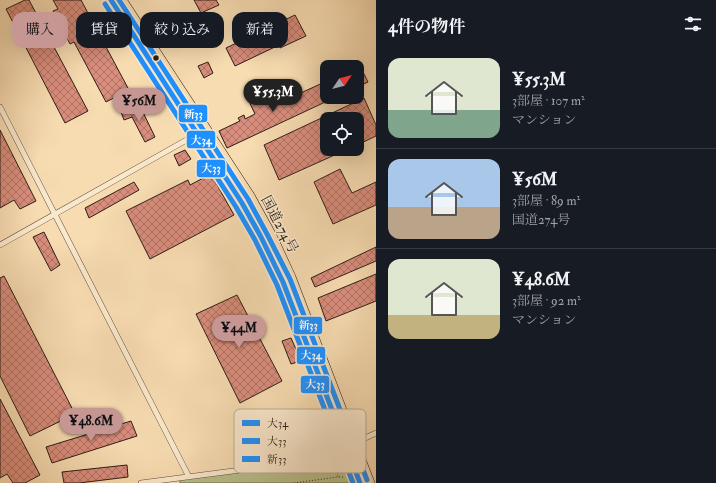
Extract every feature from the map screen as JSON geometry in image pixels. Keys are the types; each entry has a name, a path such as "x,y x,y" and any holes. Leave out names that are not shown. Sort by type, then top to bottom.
{"highway":[{"name":"国道274号","path":"111,0 242,203 261,237 283,282 336,409"},
{"name":"国道274号","path":"122,0 250,196 272,236 291,277 338,409"},
{"name":"国道274号","path":"358,473 360,483"},
{"name":"国道274号","path":"365,473 370,483"}],"street":[{"path":"0,107 189,477"},
{"path":"0,245 206,129"},
{"path":"366,438 376,433"},
{"path":"141,483 234,471"}],"path":[{"path":"338,473 338,477"},
{"path":"294,483 343,477"}],"green space":[{"path":"234,471 234,473 356,473 360,483 180,483 180,478"}],"building":[{"path":"25,0 29,0 35,12 12,12 12,21 6,9"},
{"path":"53,0 81,0 87,12 76,12 76,46 74,42 70,44 68,40 68,12 54,12 58,9"},
{"path":"194,0 216,0 219,5 203,12 200,12"},
{"path":"295,15 306,36 288,44 288,18"},
{"path":"232,45 232,48 273,48 235,66 226,48"},
{"path":"26,48 55,48 88,111 65,123"},
{"path":"77,48 107,48 129,90 106,102"},
{"path":"208,62 213,73 204,78 198,66"},
{"path":"364,74 368,82 364,84"},
{"path":"320,84 321,104 227,148 219,131 240,121 238,118 244,115 245,119 255,114 247,97 263,89 270,107"},
{"path":"364,98 376,125 376,136 364,142 364,112 334,112 351,104 364,104"},
{"path":"139,104 155,137 145,142 132,117 124,120 121,112"},
{"path":"320,119 320,156 332,156 279,180 264,145"},
{"path":"0,130 36,201 20,209 14,200 0,208"},
{"path":"185,150 191,159 179,166 174,155"},
{"path":"340,169 352,193 376,182 376,205 333,224 314,182"},
{"path":"211,174 234,215 150,259 126,211 188,180 190,185"},
{"path":"134,182 139,190 89,218 85,208"},
{"path":"44,232 60,265 51,271 33,237"},
{"path":"376,247 376,261 315,287 311,278"},
{"path":"376,274 376,301 326,321 318,298"},
{"path":"4,276 75,414 30,436 0,376 0,278"},
{"path":"237,295 282,381 240,403 196,314"},
{"path":"291,338 301,361 291,364 282,341"},
{"path":"0,399 40,475 25,483 13,483 7,474 0,478"},
{"path":"131,421 137,436 52,463 46,447"},
{"path":"127,465 128,477 79,483 64,483 62,472"}],"transit line":[{"name":"大34","path":"111,0 242,203 261,237 283,282 332,409"},
{"name":"新33","path":"119,0 248,199 267,234 290,279 340,409"},
{"name":"大33","path":"105,4 236,207 255,240 277,285 325,409"},
{"name":"大33","path":"349,473 353,483"},
{"name":"大34","path":"356,473 360,483"},
{"name":"新33","path":"364,473 367,480"}]}
